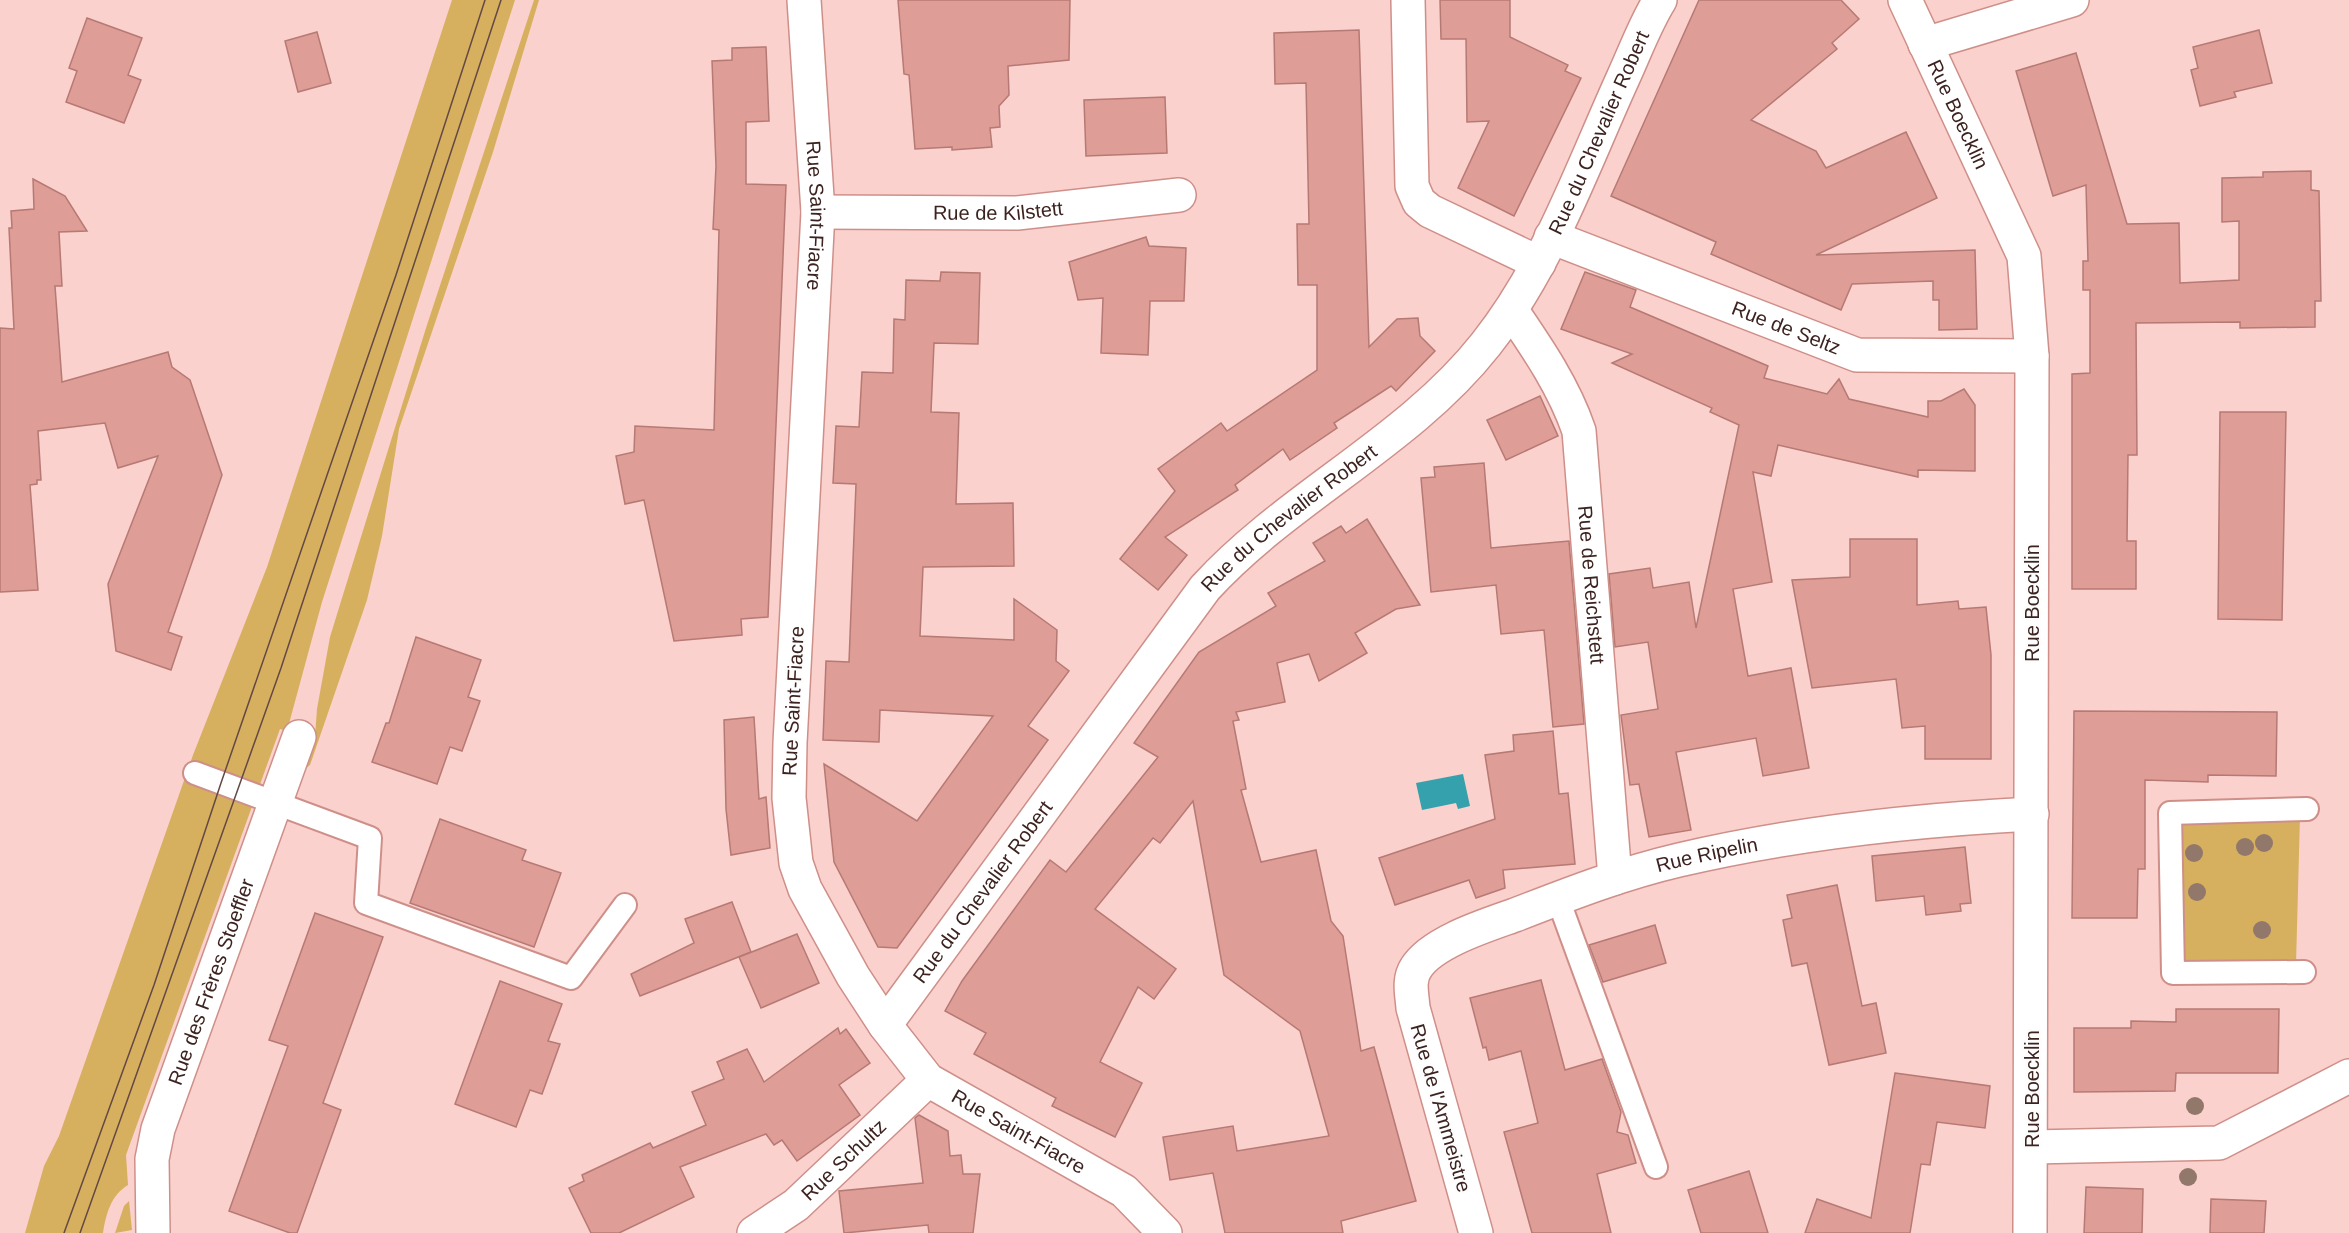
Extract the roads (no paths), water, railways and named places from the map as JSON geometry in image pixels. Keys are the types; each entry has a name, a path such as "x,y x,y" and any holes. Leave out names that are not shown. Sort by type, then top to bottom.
{"street":[{"name":"Rue Saint-Fiacre","path":"804,0 818,212 789,798 796,863 805,889 853,976 885,1025 928,1080 1124,1191 1165,1233"},
{"name":"Rue de Seltz","path":"1408,0 1412,186 1419,202 1430,211 1857,355 2032,356"},
{"name":"Rue du Chevalier Robert","path":"885,1025 1204,588 1248,546 1404,424 1453,381 1512,311 1545,250 1660,0"},
{"name":"Rue Boecklin","path":"1905,0 2024,256 2032,356 2032,1147 2030,1233"},
{"path":"1925,44 2072,0"},
{"name":"Rue de Kilstett","path":"818,212 1017,213 1179,195"},
{"name":"Rue de Reichstett","path":"1512,311 1540,352 1570,404 1579,431 1615,878"},
{"name":"Rue des Frères Stoeffler","path":"153,1233 152,1159 158,1129 299,737"},
{"name":"Rue Ripelin","path":"1411,982 1416,968 1433,951 1491,924 1615,878 1678,860 1745,846 1887,827 2032,814"},
{"name":"Rue de l'Ammeistre","path":"1411,982 1413,1008 1476,1233"},
{"path":"2032,1147 2219,1143 2349,1076"},
{"name":"Rue Schultz","path":"754,1233 794,1219 928,1080"}],"lane":[{"path":"195,773 370,838 366,903 571,978 625,905"},
{"path":"2304,972 2173,973 2170,813 2307,809"},
{"path":"1558,898 1656,1167"}],"water":[{"path":"1463,774 1470,806 1458,809 1456,803 1422,810 1416,783"}],"tram line":[{"path":"64,1233 154,985 396,275 485,0"},
{"path":"80,1233 281,668 501,0"}]}
